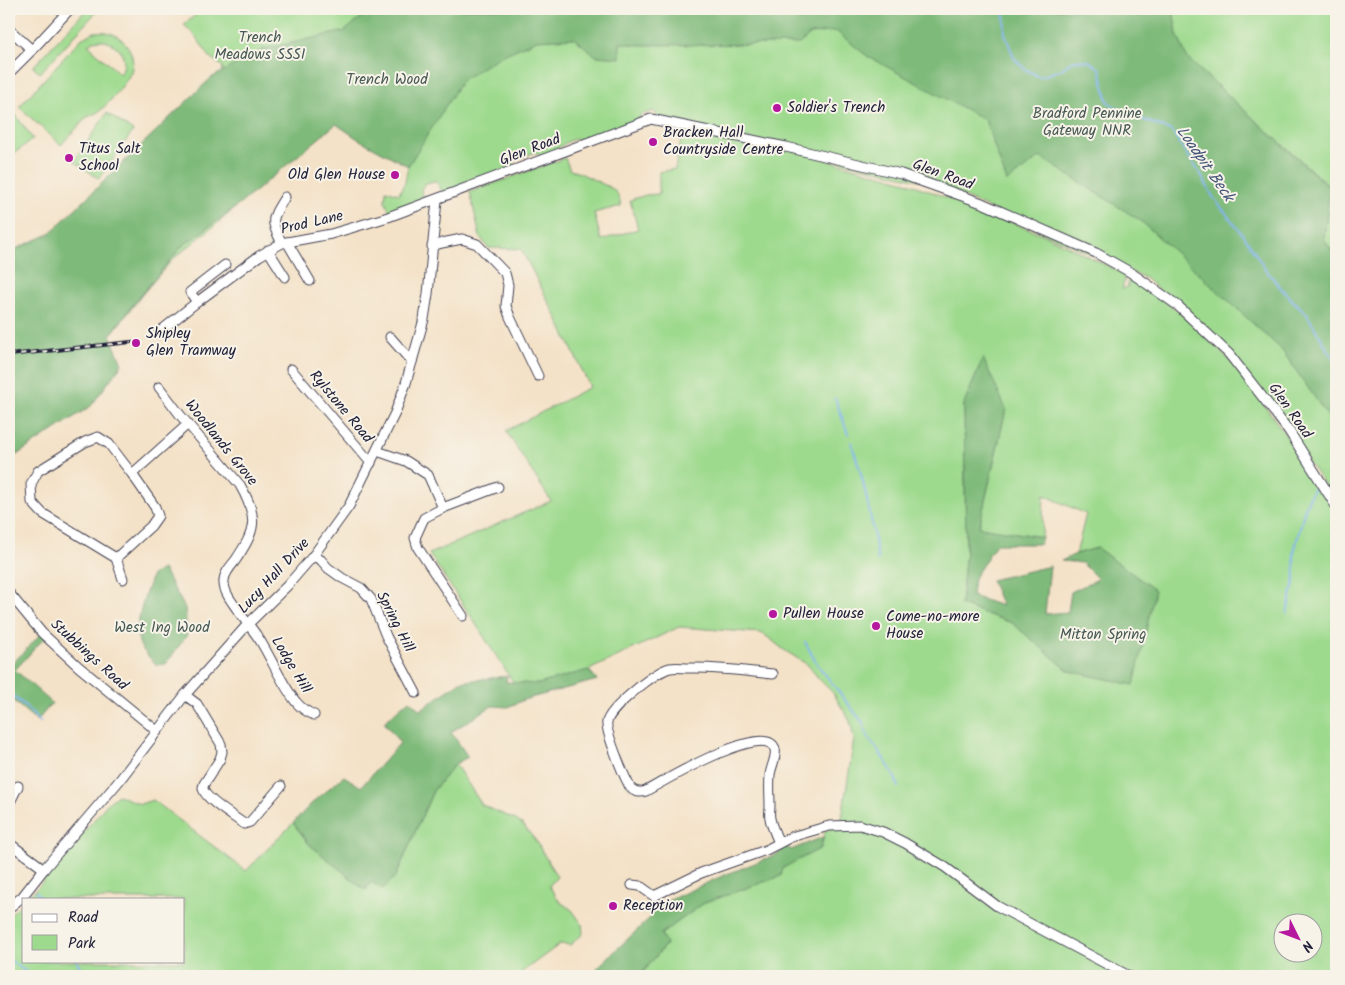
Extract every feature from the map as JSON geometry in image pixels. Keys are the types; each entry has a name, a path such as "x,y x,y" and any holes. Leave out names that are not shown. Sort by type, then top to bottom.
{"street":[{"path":"9,73 70,9"},
{"path":"9,29 32,50"},
{"name":"Glen Road","path":"437,200 651,119 786,147 901,174 982,203 1096,253 1130,272 1178,305 1229,354 1250,379 1289,431 1336,506"},
{"path":"285,197 273,218 273,225 310,281"},
{"name":"Prod Lane","path":"158,333 268,250 285,243 332,234 437,200"},
{"name":"Lucy Hall Drive","path":"9,908 22,897 119,781 184,695 313,556 349,506 395,413 406,383 424,319 437,200"},
{"path":"432,246 462,239 477,244 504,273 508,285 506,306 538,376"},
{"path":"268,250 284,277"},
{"path":"197,302 190,292 225,265"},
{"path":"390,337 412,362"},
{"name":"Rylstone Road","path":"291,369 371,463"},
{"name":"Woodlands Grove","path":"159,387 240,485 252,508 253,517 250,536 226,574 224,582 230,600 248,624"},
{"path":"132,474 188,424"},
{"path":"116,558 151,526 158,516 155,507 132,474 109,444 98,437 85,442 38,472 31,484 32,502 42,512 116,558 123,578"},
{"path":"377,451 406,461 428,475 443,508"},
{"path":"463,616 418,548 415,538 424,518 443,508 498,487"},
{"name":"Spring Hill","path":"313,556 321,560 328,568 342,578 361,588 371,599 386,636 416,693"},
{"name":"Stubbings Road","path":"9,593 42,633 72,661 157,731"},
{"name":"Lodge Hill","path":"248,624 260,640 296,703 314,715"},
{"path":"773,674 704,667 670,668 649,679 617,706 607,721 607,726 628,784 635,792 640,793 707,758 741,745 762,741 770,742 774,746 775,752 769,786 770,818 779,843"},
{"path":"184,695 197,704 221,744 222,752 220,759 203,788 204,793 210,799 244,824 250,822 281,786"},
{"path":"9,804 18,786"},
{"path":"632,885 640,886 654,896 701,874 766,850 791,837 829,826 860,825 883,832 905,842 945,867 996,906 1129,976"},
{"path":"9,843 44,869"}],"green space":[{"path":"87,9 99,9 40,73 33,67"},
{"name":"Bradford Pennine Gateway NNR","path":"202,9 626,9 779,30 1172,9 1336,9 1336,501 1228,349 1145,278 935,184 656,117 654,111 640,115 640,120 580,140 570,141 547,155 540,156 536,152 513,160 515,165 444,195 436,181 429,182 422,187 421,192 422,196 427,198 390,212 385,201 386,190 399,194 405,182 410,162 331,119 225,217 173,259 113,332 34,345 55,232 219,78 223,67 210,57 193,33 184,25","holes":["1175,24 1177,35 1187,59 1330,187 1330,190 1171,47"]},
{"name":"Bradford Pennine Gateway NNR","path":"371,9 1173,9 1177,35 1188,59 1330,188 1324,239 1336,257 1336,428 1281,349 1141,221 1040,157 1007,182 985,120 867,56 836,31 811,34 799,44 638,45 620,43 620,58 596,56 574,38 537,40 499,57 462,80 408,166 358,139 336,124 240,204 181,247 110,335 122,364 91,406 9,460 9,252 49,234 211,78 264,49 345,31"},
{"path":"94,32 106,32 118,37 127,45 130,51 133,63 132,69 123,85 109,102 99,111 87,117 61,145 19,107 81,39","holes":["93,41 106,41 117,47 123,56 124,62 120,74 88,45"]},
{"path":"9,106 33,139 9,157"},
{"path":"107,113 133,131 99,179 74,161"},
{"path":"686,129 794,151 906,182 1047,236 1124,274 1125,279 1122,289 1128,287 1128,282 1132,278 1178,311 1232,362 1290,441 1336,512 1336,976 640,976 666,944 661,934 704,903 777,877 782,868 821,848 825,831 841,824 854,739 850,721 833,693 808,665 761,633 679,627 589,670 597,680 526,699 429,554 551,501 506,431 590,387 521,249 488,248 480,237 470,192 565,158 570,170 611,188 618,196 621,206 594,213 601,240 638,229 630,200 646,195 659,194 659,172 675,169 682,134","holes":["964,404 1006,409 979,527 1042,537 1044,495 1086,514 1076,554 1098,548 1134,684 1068,670 1013,623 961,605 966,550"]},
{"name":"Mitton Spring","path":"983,358 1006,409 979,527 1042,537 1040,544 996,544 974,578 972,596 1002,606 991,580 1050,566 1045,614 1068,612 1071,592 1098,579 1082,563 1061,561 1097,548 1155,590 1134,685 1069,671 1012,623 961,605 966,550 964,404"},
{"name":"West Ing Wood","path":"163,569 185,608 187,635 166,664 156,665 141,647 138,631 140,611 152,575"},
{"path":"42,633 46,636 15,670 52,703 37,721 9,697 9,667"},
{"path":"588,670 597,680 526,699 508,707 492,706 451,732 468,757 455,764 433,791 396,876 383,889 371,882 365,890 309,844 293,823 316,799 344,776 361,787 400,743 384,722 409,700 420,710 460,682 507,676 506,682 538,684"},
{"path":"455,764 482,805 523,825 536,841 557,877 549,886 560,902 572,910 582,924 583,934 570,945 560,944 518,976 9,976 9,916 22,903 22,962 185,962 185,898 27,898 108,803 118,795 140,804 153,800 246,871 293,823 309,844 366,890 371,882 396,876 433,791"},
{"path":"823,837 821,848 783,868 781,876 704,903 661,934 666,944 640,976 602,976 597,968 651,917 654,907 722,876 778,854 786,846 791,850"}],"waterway":[{"name":"Loadpit Beck","path":"1004,9 1005,34 1014,58 1025,69 1040,77 1060,70 1074,60 1089,61 1100,69 1108,102 1124,112 1172,131 1200,173 1213,197 1247,240 1265,269 1287,295 1306,313 1336,363"},
{"path":"835,398 848,434"},
{"path":"851,442 868,501 878,561"},
{"path":"1287,613 1295,579 1294,552 1305,508 1313,489"},
{"path":"805,642 817,664 863,723 867,735 875,747"},
{"path":"9,693 40,722"},
{"path":"877,749 892,772 898,787"},
{"path":"36,892 41,898"},
{"path":"9,958 32,976"},
{"path":"77,962 81,970"}],"railway":[{"path":"9,355 131,342"}],"place":[{"name":"Soldier's Trench","path":"777,108"},
{"name":"Bracken Hall Countryside Centre","path":"653,142"},
{"name":"Titus Salt School","path":"69,158"},
{"name":"Old Glen House","path":"395,175"},
{"name":"Shipley Glen Tramway","path":"136,343"},
{"name":"Pullen House","path":"773,614"},
{"name":"Come-no-more House","path":"876,626"},
{"name":"Reception","path":"613,906"}],"park label":[{"name":"Trench Meadows SSSI","path":"260,46"},
{"name":"Trench Wood","path":"387,80"}]}
